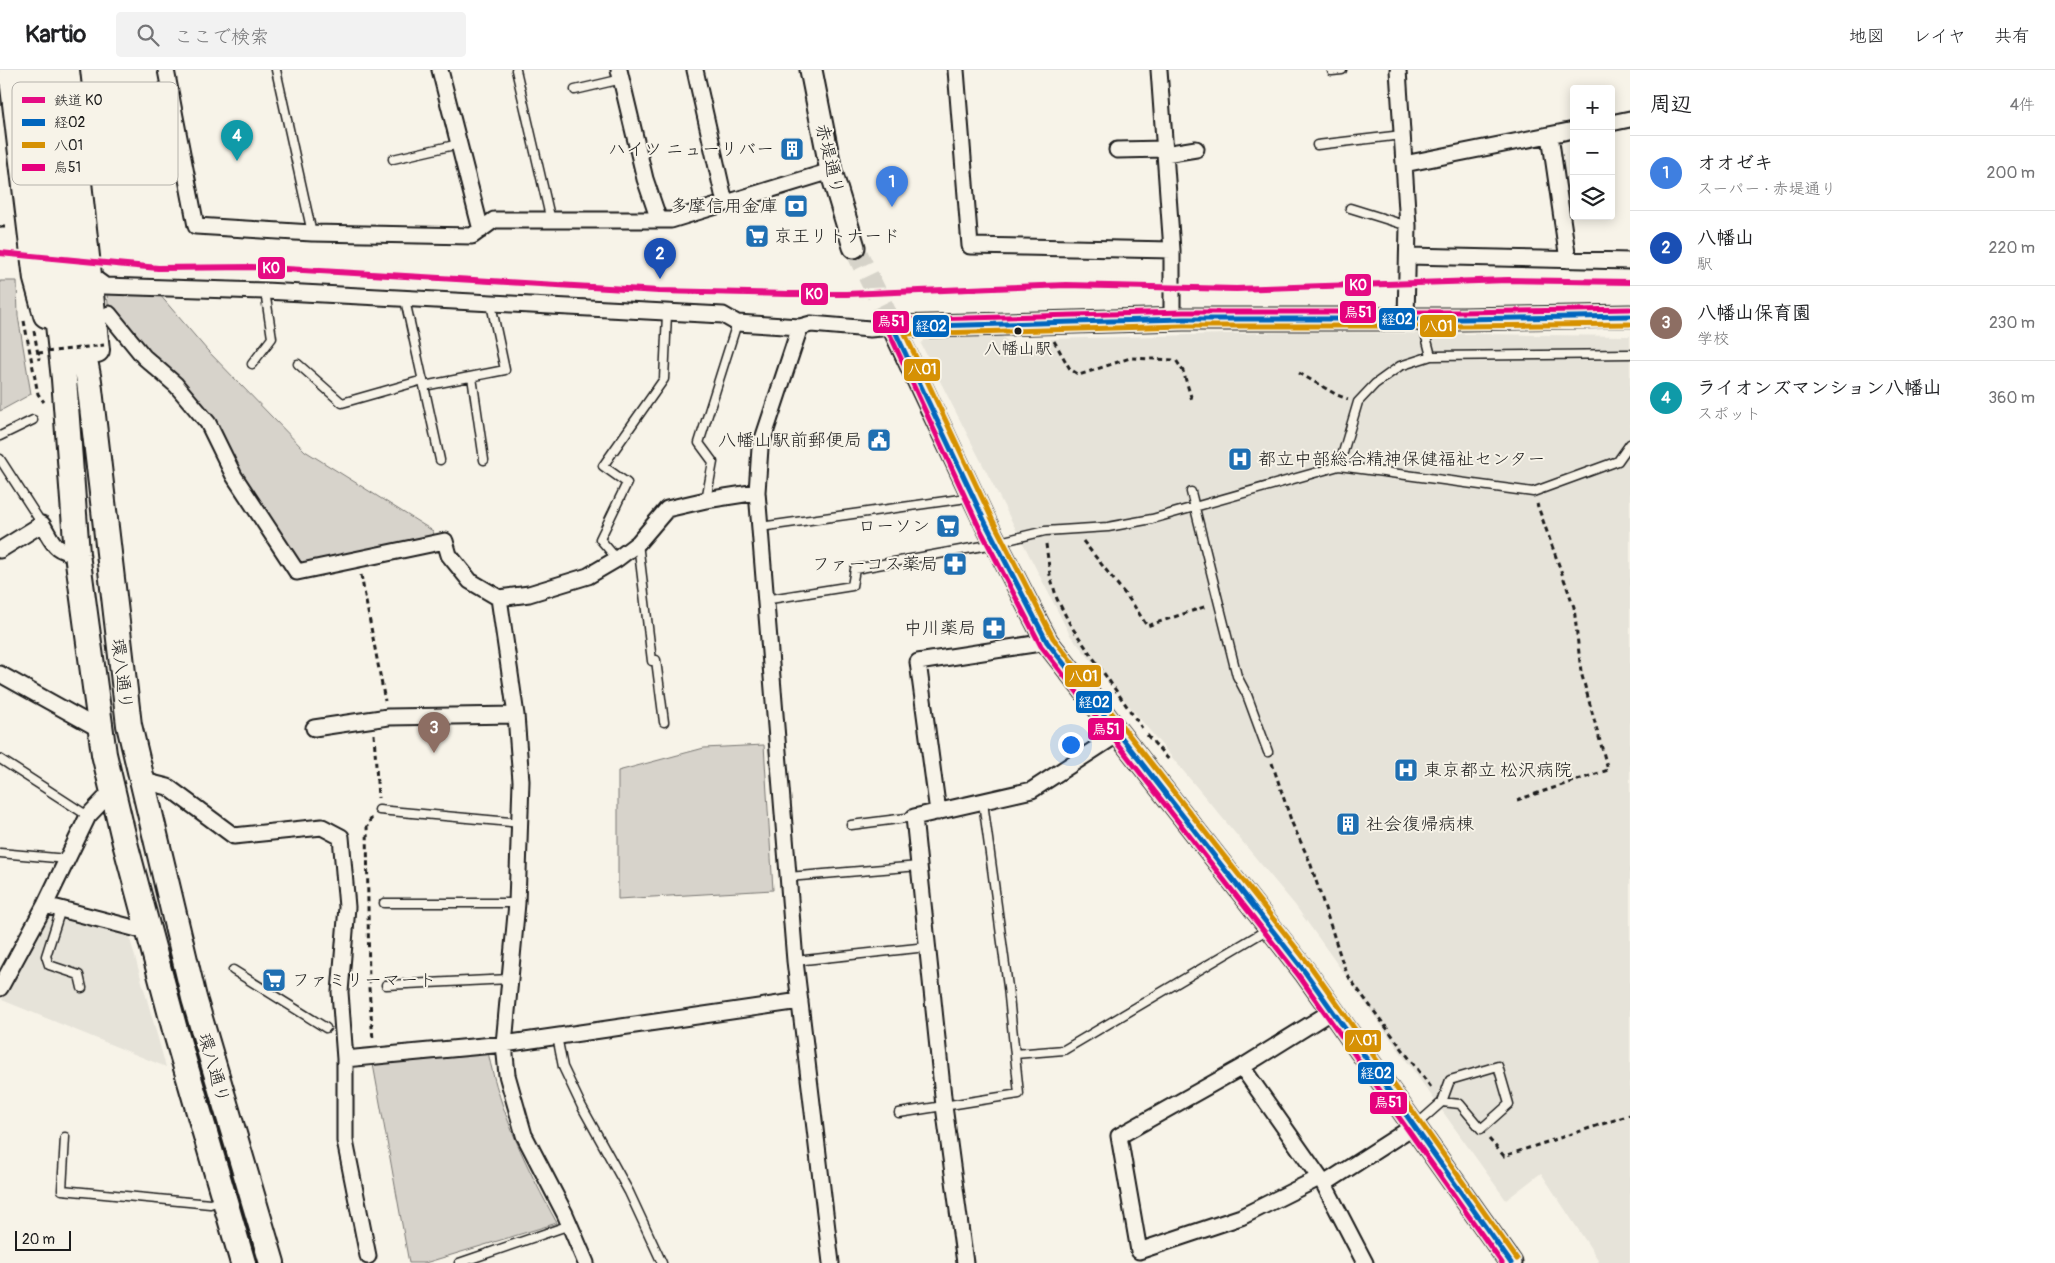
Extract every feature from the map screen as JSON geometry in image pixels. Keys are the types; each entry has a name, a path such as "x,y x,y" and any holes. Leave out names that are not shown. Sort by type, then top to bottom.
{"main road":[{"path":"25,185 36,279 64,379"},
{"path":"80,185 97,355 89,381"},
{"name":"環八通り","path":"53,187 64,379 78,554 101,730 112,791 149,932 243,1263"},
{"name":"環八通り","path":"53,187 89,381 129,724 140,780 194,998 272,1263"}],"street":[{"path":"440,70 481,230"},
{"path":"695,70 725,203"},
{"name":"赤堤通り","path":"812,70 831,171 854,248"},
{"path":"956,70 970,246 1172,250"},
{"path":"1159,70 1172,250 1172,319"},
{"path":"1398,70 1408,226 1406,319"},
{"path":"621,75 645,179 659,220"},
{"path":"1615,122 1630,119"},
{"path":"1404,164 1570,131"},
{"path":"178,132 196,226 312,233 472,236 494,220 671,220 831,171"},
{"path":"1550,135 1568,260"},
{"path":"1117,150 1165,152 1196,149"},
{"path":"1408,256 1630,261"},
{"path":"90,275 104,286 265,291 667,314 723,315 737,323 800,327 811,324 837,325 848,328 1172,319 1406,319 1630,316"},
{"path":"109,314 144,357 176,385 208,423 234,476 297,572 445,541 449,555 470,581 499,598 529,594 588,576 617,559 638,543 667,509 706,500 756,492"},
{"path":"800,327 760,448 756,492 795,961 831,1263"},
{"path":"893,327 971,494 1046,642 1271,927 1511,1263"},
{"path":"0,550 42,524 55,546 62,552 78,554"},
{"path":"499,598 516,715 521,823 517,903 504,1044 507,1075 524,1135 570,1226 586,1263"},
{"path":"938,812 918,662 1046,642"},
{"path":"0,674 101,730"},
{"path":"314,728 388,717 516,715"},
{"path":"965,1263 944,1106 914,817 1032,790 1118,734"},
{"path":"140,780 168,787 234,836 322,827 341,837 348,907 340,992 345,1059 345,1141 368,1256"},
{"path":"0,988 45,905 88,816 112,791"},
{"path":"45,905 149,932"},
{"path":"345,1059 504,1044 800,1001"},
{"path":"1332,1011 1242,1067 1119,1136 1139,1251 1241,1217 1322,1181 1414,1126"},
{"path":"1242,1067 1291,1134 1322,1181 1365,1263"}],"lane":[{"path":"276,70 312,233"},
{"path":"516,70 551,221"},
{"path":"1332,71 1342,70"},
{"path":"575,90 621,75"},
{"path":"1317,145 1402,135"},
{"path":"392,160 459,144"},
{"path":"1350,208 1408,226"},
{"path":"252,364 272,338 265,291"},
{"path":"405,300 440,460"},
{"path":"298,364 342,403 423,383 472,377 506,370 491,304"},
{"path":"617,559 600,539 627,482 602,466 664,379 667,314"},
{"path":"1406,319 1424,329 1431,356"},
{"path":"706,500 713,462 699,443 737,323"},
{"path":"1339,466 1358,402 1376,384 1400,366 1431,356 1630,354"},
{"path":"472,377 484,460"},
{"path":"0,436 33,420"},
{"path":"764,600 852,586 855,569 996,544 1006,539 1045,530 1108,527 1196,508 1339,466 1533,492 1618,461 1630,444"},
{"path":"0,459 42,524"},
{"path":"1191,492 1238,676 1268,752"},
{"path":"760,527 960,500 971,494"},
{"path":"638,543 652,661 656,660 664,722"},
{"path":"0,759 88,816"},
{"path":"899,1112 1019,1094 983,802"},
{"path":"379,810 521,823"},
{"path":"851,824 914,817"},
{"path":"0,853 67,859"},
{"path":"788,878 919,866"},
{"path":"384,903 517,903"},
{"path":"60,909 46,956 49,965 79,975 82,988"},
{"path":"1015,1054 1064,1050 1271,927"},
{"path":"795,961 927,947"},
{"path":"233,970 326,1028"},
{"path":"386,985 510,980"},
{"path":"557,1036 563,1067 582,1107 629,1192 662,1263"},
{"path":"1414,1126 1442,1102 1450,1080 1498,1066 1509,1104 1481,1129 1460,1104 1442,1102"},
{"path":"65,1138 62,1190 210,1204 225,1199"},
{"path":"459,1263 570,1226"}],"path":[{"path":"33,327 39,362"},
{"path":"1052,335 1070,370 1079,375 1130,358 1176,360 1183,371 1192,400"},
{"path":"38,353 104,345"},
{"path":"1299,373 1337,395 1358,402"},
{"path":"1517,800 1608,770 1581,672 1574,607 1533,492"},
{"path":"1074,529 1133,604 1147,626 1218,602"},
{"path":"1045,530 1050,575 1057,599 1072,626 1131,714 1170,762"},
{"path":"360,572 388,717"},
{"path":"372,719 379,810 367,824 369,988 374,1056"},
{"path":"1268,752 1292,823 1310,862 1343,964 1350,979 1442,1102"},
{"path":"1481,1129 1504,1156 1630,1115"}],"shaded area":[{"path":"0,281 17,281 18,316 31,394 0,411"},
{"path":"107,294 159,294 207,350 305,451 433,531 436,543 297,572 208,423 109,314"},
{"name":"東京都立 松沢病院","path":"1300,332 1630,336 1630,1263 1597,1263 1599,1261 1541,1173 1506,1200 1295,905 1070,635 921,344 925,339 1000,335 1014,346 1041,345 1052,339"},
{"path":"764,745 773,890 618,899 618,771 704,748"},
{"path":"52,913 128,932 166,1067 2,1000 45,916"},
{"path":"488,1052 507,1118 535,1182 557,1223 425,1263 409,1263 373,1064"}],"tunnel":[{"path":"854,247 893,327"}],"rail line":[{"name":"KO","path":"0,253 158,268 252,267 659,291 789,294 846,294 1066,285 1236,289 1508,280 1630,282"}],"transit line":[{"name":"烏51","path":"1502,1263 1299,976 1041,646 979,527 886,326 893,320 1183,312 1462,312 1630,309"},
{"name":"経02","path":"1511,1263 1305,972 1047,642 986,524 893,327 1183,319 1462,319 1630,316"},
{"name":"八01","path":"1517,1259 1311,967 1053,638 993,521 905,334 1183,326 1630,324"}],"place":[{"name":"ハイツ ニューリバー","path":"792,149"},
{"name":"ライオンズマンション八幡山","path":"237,161"},
{"name":"多摩信用金庫","path":"796,206"},
{"name":"オオゼキ","path":"892,207"},
{"name":"京王リトナード","path":"757,236"},
{"name":"八幡山","path":"660,279"},
{"name":"八幡山駅","path":"1018,331"},
{"name":"八幡山駅前郵便局","path":"879,440"},
{"name":"都立中部総合精神保健福祉センター","path":"1240,459"},
{"name":"ローソン","path":"948,526"},
{"name":"ファーコス薬局","path":"955,564"},
{"name":"中川薬局","path":"994,628"},
{"name":"八幡山保育園","path":"434,753"},
{"name":"東京都立 松沢病院","path":"1406,770"},
{"name":"社会復帰病棟","path":"1348,824"},
{"name":"ファミリーマート","path":"274,980"}]}
